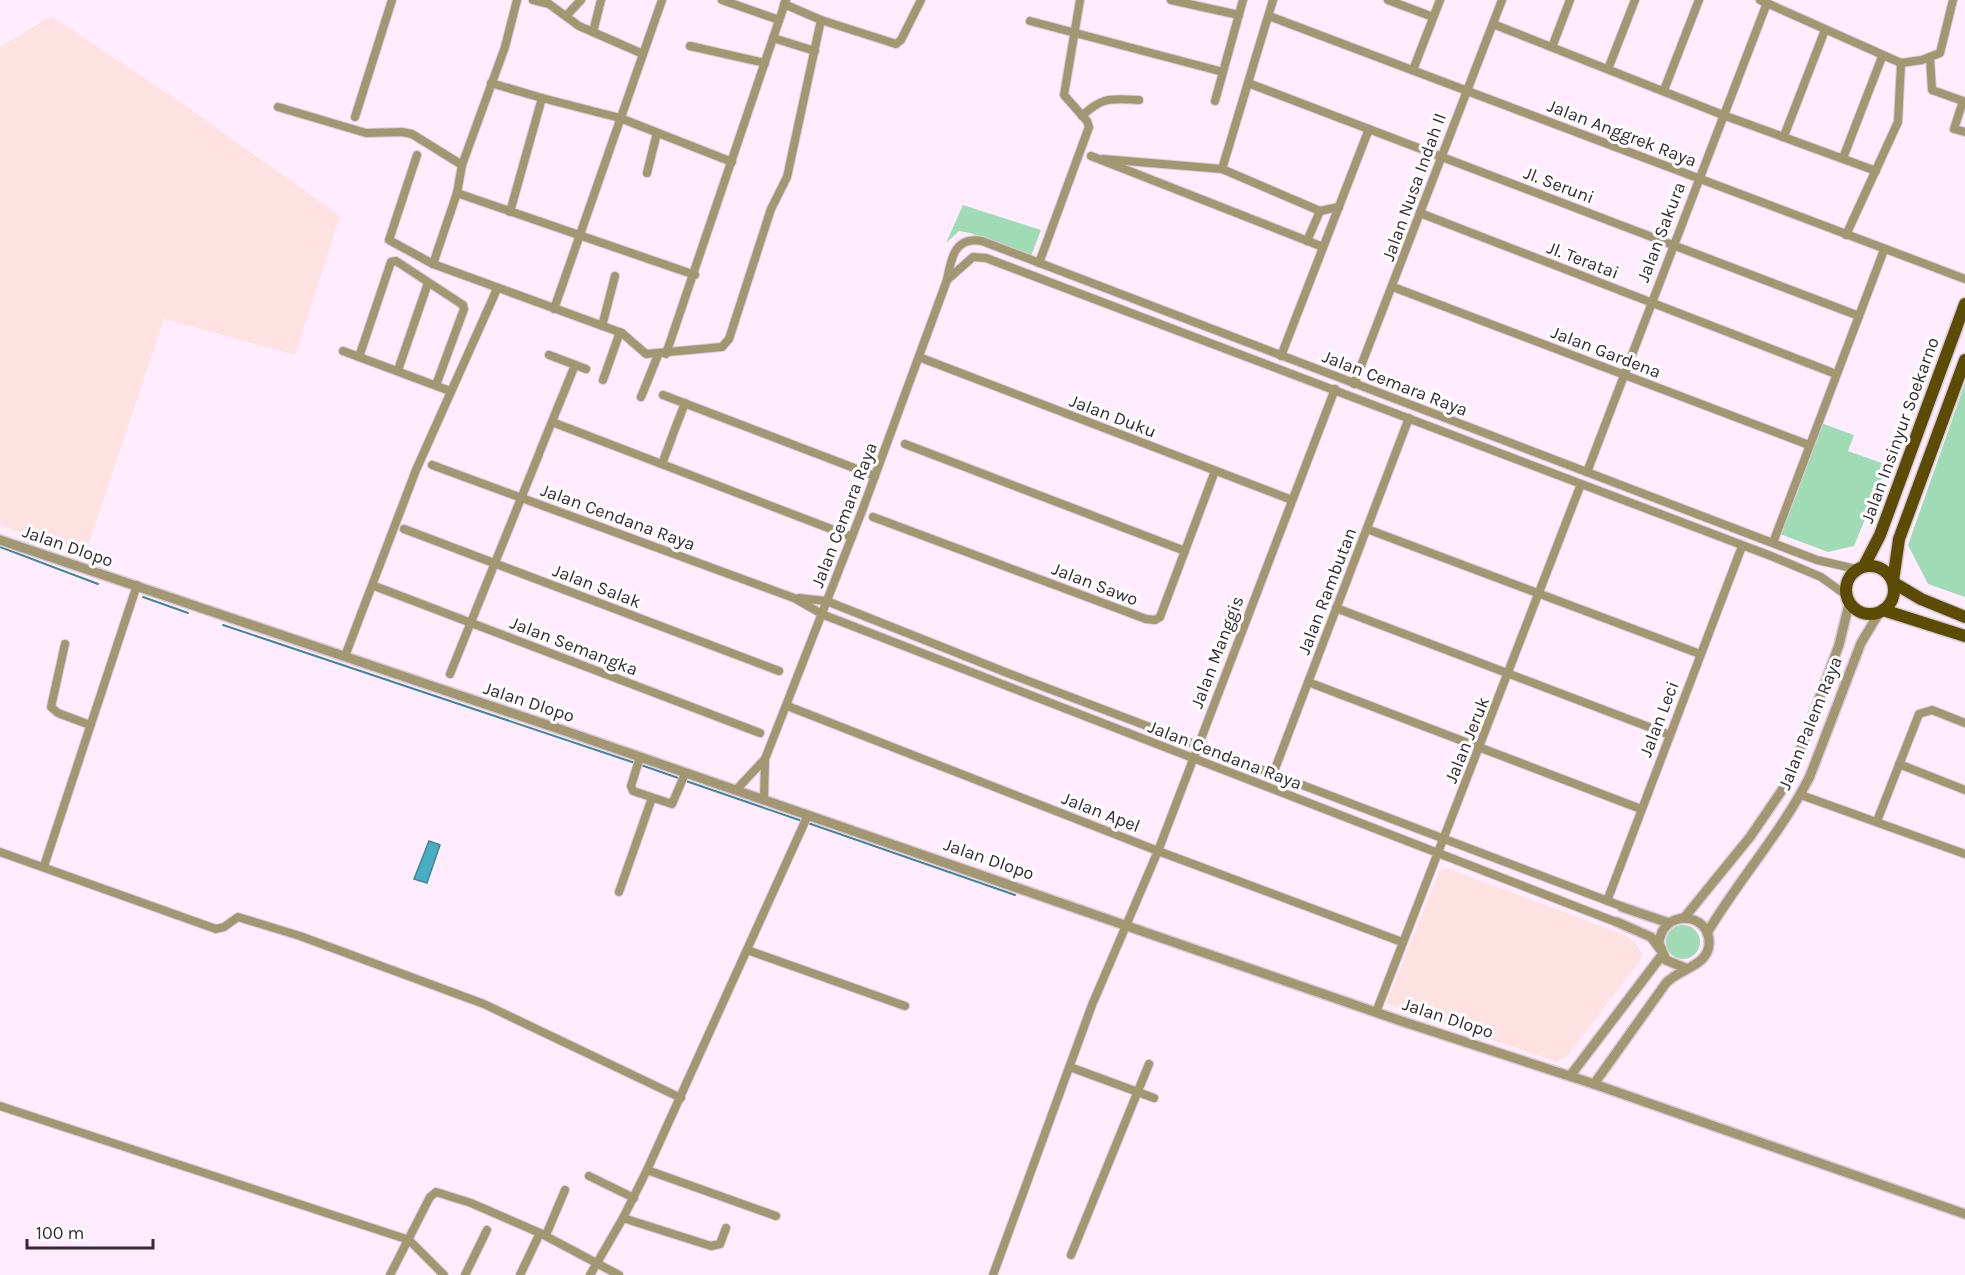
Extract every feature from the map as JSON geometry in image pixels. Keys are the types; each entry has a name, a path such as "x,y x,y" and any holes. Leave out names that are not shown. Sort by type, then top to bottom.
{"main road":[{"name":"Jalan Insinyur Soekarno","path":"1860,568 1880,535 1965,304"},
{"name":"Jalan Insinyur Soekarno","path":"1893,582 1899,539 1965,360"},
{"path":"1904,471 1922,477"},
{"path":"1965,617 1921,599 1893,582 1878,566 1860,568 1847,580 1848,599 1862,613 1881,611 1965,636"},
{"path":"1881,611 1893,598 1893,582"}],"street":[{"path":"355,117 392,0"},
{"path":"433,264 457,193 462,165 512,26 517,0"},
{"path":"533,0 549,3 593,32 643,54"},
{"path":"567,15 581,0"},
{"path":"593,32 601,0"},
{"path":"554,309 662,0"},
{"path":"722,0 779,20"},
{"path":"641,397 695,275 785,2 821,20 897,44 921,0"},
{"path":"1039,263 1089,127 1064,95 1080,0"},
{"path":"1171,0 1239,15"},
{"path":"1215,101 1243,0"},
{"path":"1222,169 1273,0"},
{"path":"1388,0 1433,16"},
{"path":"1413,70 1440,0"},
{"name":"Jalan Nusa Indah II","path":"1354,384 1502,0"},
{"path":"1552,47 1570,0"},
{"path":"1608,69 1635,0"},
{"path":"1664,90 1699,0"},
{"path":"1763,2 1882,57 1901,63 1940,53 1953,0"},
{"name":"Jalan Sakura","path":"1587,472 1723,115 1763,2"},
{"name":"Jalan Anggrek Raya","path":"1269,16 1965,279"},
{"path":"417,155 390,240 433,264 620,332 643,353 662,354 719,348 729,339 771,209 787,177 821,20"},
{"path":"1030,21 1222,72"},
{"path":"1492,24 1723,115 1876,171"},
{"path":"1784,136 1825,30"},
{"path":"773,38 815,51"},
{"path":"690,46 765,63"},
{"path":"1843,158 1882,57"},
{"path":"1930,57 1932,90 1963,101 1954,129 1965,132"},
{"path":"1846,235 1898,122 1901,99 1901,63"},
{"name":"Jl. Seruni","path":"1248,82 1859,316"},
{"path":"491,83 620,118 732,162"},
{"path":"510,212 542,98"},
{"path":"1082,116 1096,103 1106,99 1139,100"},
{"path":"278,107 366,133 412,134 462,165"},
{"path":"1281,356 1369,129"},
{"path":"647,173 657,133"},
{"path":"1091,156 1323,247"},
{"path":"1103,159 1222,169 1320,211 1339,207"},
{"path":"457,193 695,275"},
{"path":"1307,240 1320,211"},
{"name":"Jl. Teratai","path":"1419,213 1836,374"},
{"name":"Jalan Cemara Raya","path":"765,759 823,615 875,476 947,280 954,251 961,244 971,240 982,241 1827,564 1860,568"},
{"path":"1774,540 1884,250"},
{"name":"Jalan Cemara Raya","path":"947,280 971,259 979,257 1023,271 1821,577 1848,599"},
{"path":"1023,271 1028,259"},
{"path":"359,357 392,261 396,261 463,305 464,309 436,385"},
{"path":"602,326 615,276"},
{"path":"398,370 428,283"},
{"name":"Jalan Gardena","path":"1393,286 1809,445"},
{"path":"345,656 416,470 497,289"},
{"path":"603,380 620,332"},
{"path":"1217,344 1221,333"},
{"path":"343,351 450,391"},
{"path":"549,355 586,369"},
{"name":"Jalan Duku","path":"924,359 1292,500"},
{"path":"450,674 575,365"},
{"name":"Jalan Manggis","path":"993,1275 1070,1067 1126,924 1158,851 1335,390"},
{"path":"663,395 875,476"},
{"path":"662,464 685,404"},
{"name":"Jalan Rambutan","path":"1273,774 1409,418"},
{"path":"552,422 852,537"},
{"path":"1451,434 1455,422"},
{"path":"905,444 1185,551"},
{"name":"Jalan Cendana Raya","path":"432,465 794,598 823,615 1617,922"},
{"name":"Jalan Sawo","path":"873,517 1151,620 1160,617 1215,471"},
{"name":"Jalan Jeruk","path":"1378,1007 1509,676 1581,484"},
{"name":"Jalan Salak","path":"404,529 779,671"},
{"path":"1367,529 1700,654"},
{"name":"Jalan Dlopo","path":"0,540 135,590 345,656 683,779 736,790 764,799 806,819 1126,924 1401,1021 1594,1084 1965,1214"},
{"name":"Jalan Leci","path":"1607,901 1741,549"},
{"name":"Jalan Semangka","path":"377,587 760,733"},
{"path":"44,866 135,590"},
{"name":"Jalan Cendana Raya","path":"794,598 827,602 1197,746 1622,907"},
{"name":"Jalan Palem Raya","path":"1684,918 1740,849 1789,780 1843,631 1848,599"},
{"path":"1336,608 1509,676 1670,735"},
{"name":"Jalan Palem Raya","path":"1707,933 1729,896 1801,795 1865,632 1881,611"},
{"path":"65,644 51,707 58,713 90,725"},
{"path":"1005,685 1010,674"},
{"path":"1308,682 1641,809"},
{"path":"1820,698 1836,704"},
{"name":"Jalan Apel","path":"790,707 1158,851 1402,942"},
{"path":"1878,820 1919,714 1932,710 1965,723"},
{"path":"736,790 765,759"},
{"path":"764,799 765,759"},
{"path":"639,762 631,789 652,798 672,804 683,779"},
{"path":"1899,764 1965,790"},
{"path":"1801,795 1878,820 1965,854"},
{"path":"619,892 652,798"},
{"path":"590,1275 634,1198 806,819"},
{"path":"1740,849 1755,861"},
{"path":"0,852 216,929 224,927 238,917 300,936 484,1004 681,1098"},
{"path":"1622,907 1669,923"},
{"path":"1570,1076 1612,1022 1661,952 1661,932 1669,923 1684,918 1695,920 1707,933 1709,946 1707,954 1699,963 1685,968 1666,983 1594,1084"},
{"path":"1617,922 1651,937 1672,965 1685,968"},
{"path":"747,950 905,1006"},
{"path":"1612,1022 1629,1033"},
{"path":"1071,1255 1149,1064"},
{"path":"1070,1067 1154,1098"},
{"path":"0,1106 409,1240 444,1275"},
{"path":"647,1170 776,1216"},
{"path":"589,1176 634,1198"},
{"path":"520,1275 565,1190"},
{"path":"390,1275 430,1197 436,1192 471,1203 543,1234 596,1265 619,1275"},
{"path":"623,1218 711,1246 720,1244 726,1227"},
{"path":"465,1275 487,1230"}],"shaded area":[{"path":"51,16 186,106 340,216 295,355 164,319 85,555 0,525 0,47"},
{"path":"1447,868 1625,935 1635,942 1642,954 1641,959 1568,1055 1557,1062 1386,1004 1440,870"}],"green space":[{"path":"963,205 1041,230 1031,256 959,231 946,243"},
{"path":"1965,383 1965,597 1928,584 1908,545"},
{"path":"1821,423 1854,435 1848,451 1887,465 1854,546 1828,552 1777,533"},
{"path":"1683,925 1695,930 1700,942 1695,954 1683,959 1671,954 1666,942 1671,930"}],"water":[{"path":"429,841 440,845 427,883 414,879"}],"waterway":[{"path":"0,547 98,584"},
{"path":"143,597 188,613"},
{"path":"223,625 635,763"},
{"path":"641,765 681,779"},
{"path":"686,781 802,821"},
{"path":"808,823 1015,895"}]}
